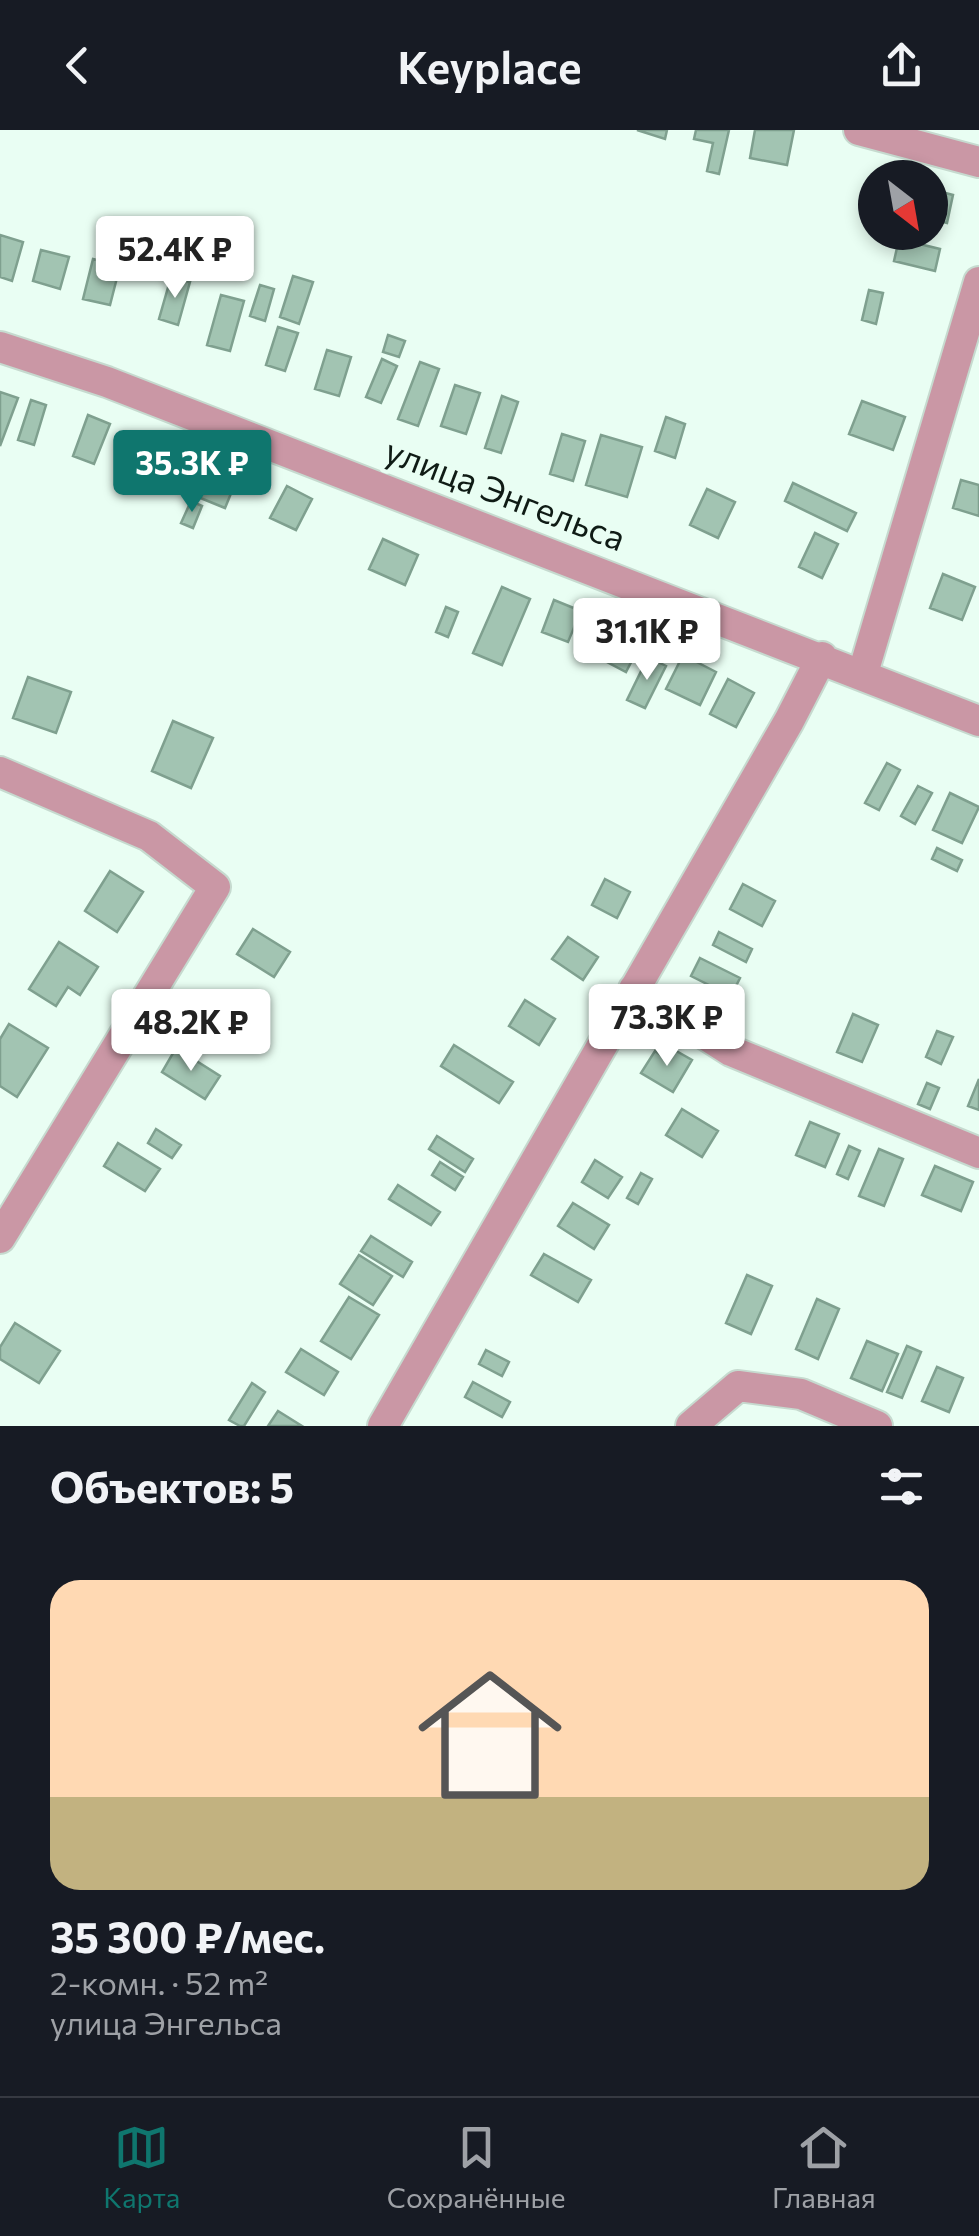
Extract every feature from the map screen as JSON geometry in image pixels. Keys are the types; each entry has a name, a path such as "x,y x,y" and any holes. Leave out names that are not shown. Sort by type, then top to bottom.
{"street":[{"path":"859,130 979,162"},
{"path":"863,673 979,282"},
{"name":"улица Энгельса","path":"0,347 107,382 979,721"},
{"path":"384,1426 822,657"},
{"path":"0,772 150,836 215,887 0,1238"},
{"path":"634,990 732,1051 979,1153"},
{"path":"690,1426 738,1386 801,1394 877,1426"}],"building":[{"path":"637,130 667,130 665,139"},
{"path":"696,130 729,130 719,174 707,171 713,143 694,139"},
{"path":"755,130 794,130 787,165 750,158"},
{"path":"0,235 23,242 12,281 0,277"},
{"path":"41,250 69,257 60,289 33,281"},
{"path":"896,250 940,250 935,271 894,261"},
{"path":"93,259 120,266 110,305 83,299"},
{"path":"293,276 313,282 299,324 280,317"},
{"path":"171,277 190,282 178,325 159,319"},
{"path":"260,285 274,289 265,321 250,316"},
{"path":"869,290 883,293 876,324 862,320"},
{"path":"221,295 244,301 230,351 207,345"},
{"path":"278,327 298,333 285,371 266,365"},
{"path":"388,335 405,341 399,357 383,352"},
{"path":"327,350 351,357 339,396 315,389"},
{"path":"382,359 397,366 381,403 366,397"},
{"path":"420,362 439,369 418,426 398,419"},
{"path":"455,385 480,393 466,434 441,426"},
{"path":"0,392 18,398 0,446"},
{"path":"502,396 518,402 501,453 485,448"},
{"path":"31,400 46,405 34,445 18,440"},
{"path":"862,401 905,417 893,450 849,434"},
{"path":"88,415 110,424 94,464 73,456"},
{"path":"666,417 685,424 675,458 655,451"},
{"path":"562,434 585,441 573,481 550,474"},
{"path":"601,435 642,447 627,497 586,485"},
{"path":"136,440 168,453 156,482 124,469"},
{"path":"214,458 241,469 225,508 198,497"},
{"path":"961,480 979,485 979,516 953,508"},
{"path":"793,483 856,513 847,531 785,501"},
{"path":"287,486 312,499 296,530 270,518"},
{"path":"707,489 735,502 718,538 690,525"},
{"path":"191,501 202,506 193,528 181,523"},
{"path":"815,533 838,544 822,578 799,567"},
{"path":"383,539 418,555 405,585 369,569"},
{"path":"943,574 975,587 962,620 930,608"},
{"path":"502,587 530,599 502,665 473,653"},
{"path":"554,600 581,611 568,642 542,632"},
{"path":"446,607 458,612 448,637 436,632"},
{"path":"620,632 641,643 626,672 605,661"},
{"path":"683,655 716,672 700,705 666,689"},
{"path":"648,657 666,666 645,708 627,700"},
{"path":"28,677 71,692 56,733 13,718"},
{"path":"728,679 754,693 736,727 710,714"},
{"path":"173,721 213,738 191,788 152,771"},
{"path":"887,763 900,770 879,810 865,803"},
{"path":"918,786 932,793 915,824 901,816"},
{"path":"950,793 979,807 962,843 933,830"},
{"path":"937,848 962,860 957,871 932,859"},
{"path":"110,871 143,892 117,932 85,911"},
{"path":"605,879 630,892 617,918 592,905"},
{"path":"743,884 775,901 762,926 730,909"},
{"path":"253,929 290,952 274,977 237,954"},
{"path":"719,932 752,949 746,962 713,945"},
{"path":"568,937 598,957 583,980 552,959"},
{"path":"59,942 98,967 80,995 68,987 56,1006 29,989"},
{"path":"700,958 740,978 731,996 691,976"},
{"path":"525,1000 555,1019 539,1045 509,1026"},
{"path":"853,1014 878,1025 862,1062 837,1052"},
{"path":"9,1024 48,1048 17,1097 0,1086 0,1039"},
{"path":"937,1031 953,1037 941,1064 926,1057"},
{"path":"454,1045 513,1082 499,1103 441,1066"},
{"path":"176,1048 220,1076 205,1099 162,1072"},
{"path":"671,1048 692,1060 673,1092 641,1073 655,1051 665,1058"},
{"path":"979,1079 979,1110 968,1106"},
{"path":"927,1083 939,1088 930,1109 918,1104"},
{"path":"682,1109 718,1131 702,1157 666,1135"},
{"path":"810,1122 839,1134 825,1167 796,1155"},
{"path":"156,1129 181,1145 172,1158 148,1143"},
{"path":"437,1136 473,1159 465,1172 429,1149"},
{"path":"118,1143 160,1169 145,1191 104,1166"},
{"path":"849,1146 860,1151 848,1179 837,1174"},
{"path":"879,1149 903,1159 884,1206 859,1196"},
{"path":"595,1160 622,1177 608,1198 582,1182"},
{"path":"440,1162 463,1177 455,1190 432,1175"},
{"path":"935,1166 973,1182 961,1211 922,1195"},
{"path":"641,1173 652,1179 638,1204 627,1198"},
{"path":"398,1185 440,1212 431,1225 389,1199"},
{"path":"573,1203 609,1225 594,1249 558,1226"},
{"path":"371,1236 412,1262 403,1277 361,1251"},
{"path":"544,1254 591,1280 578,1302 531,1275"},
{"path":"359,1255 392,1276 373,1305 340,1284"},
{"path":"747,1275 772,1286 751,1334 726,1323"},
{"path":"349,1297 379,1315 351,1359 321,1341"},
{"path":"817,1299 839,1309 818,1359 796,1349"},
{"path":"15,1323 60,1351 39,1383 0,1359 0,1347"},
{"path":"867,1341 898,1354 882,1391 851,1378"},
{"path":"907,1346 921,1352 902,1398 887,1392"},
{"path":"301,1349 338,1372 324,1395 286,1372"},
{"path":"486,1350 509,1362 502,1376 479,1364"},
{"path":"937,1367 963,1378 949,1412 922,1401"},
{"path":"473,1382 510,1402 502,1417 465,1397"},
{"path":"252,1383 265,1392 244,1426 240,1426 229,1420"},
{"path":"278,1411 302,1426 268,1426"}]}
